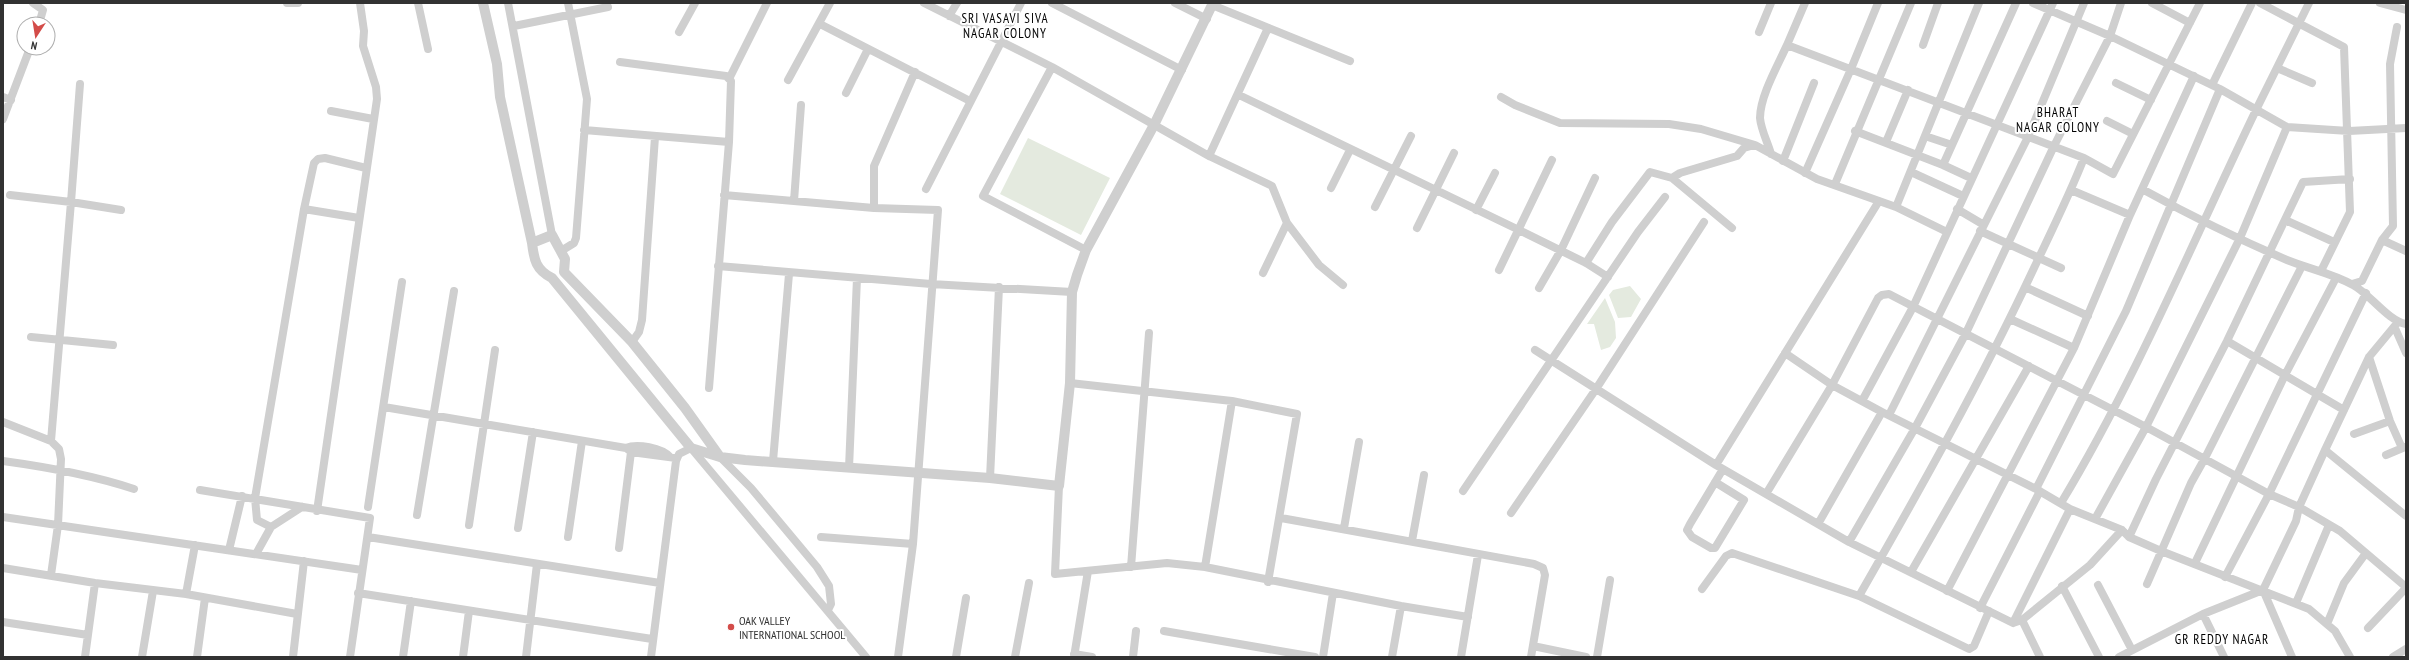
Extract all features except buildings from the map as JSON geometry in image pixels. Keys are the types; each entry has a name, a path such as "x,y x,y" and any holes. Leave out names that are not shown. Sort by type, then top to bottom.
{"street":[{"path":"33,3 43,10 41,16"},
{"path":"287,3 298,3"},
{"path":"317,510 373,119 376,87 363,46 364,31 360,3"},
{"path":"418,3 428,49"},
{"path":"483,3 497,64 500,97 532,243 534,260 538,268 552,278 691,448 866,657"},
{"path":"508,3 514,26 552,235 565,259 564,272 635,338 720,457 751,488 821,574 830,586 832,597 828,610"},
{"path":"561,251 574,243 576,238 587,99 568,3"},
{"path":"679,32 695,3"},
{"path":"709,388 729,142 732,81 730,78 767,3"},
{"path":"788,80 820,24 830,3"},
{"path":"924,3 1052,67 1209,156 1272,186 1287,223 1319,265 1343,285"},
{"path":"949,16 957,3"},
{"path":"926,189 1000,41 1021,3"},
{"path":"1052,3 1182,70"},
{"path":"1175,3 1207,19"},
{"path":"1759,32 1771,3"},
{"path":"1772,154 1762,125 1761,110 1769,86 1805,3"},
{"path":"1805,173 1851,70 1878,3"},
{"path":"1835,184 1855,131 1911,3"},
{"path":"1923,44 1938,3"},
{"path":"1896,207 1911,172 1916,154 1925,136 1979,3"},
{"path":"1943,165 2016,3"},
{"path":"2033,3 2052,7 2077,22 2110,36 2216,87 2257,108 2287,126 2349,130 2406,128"},
{"path":"1818,524 1886,414 1937,318 2028,137 2084,3"},
{"path":"1849,542 1915,428 1966,332 2054,146 2110,36 2121,3"},
{"path":"2152,3 2190,22"},
{"path":"1787,45 2054,146 2084,158 2113,174 2170,65 2200,3"},
{"path":"1980,608 2126,311 2172,205 2216,87 2252,3"},
{"path":"2260,3 2344,47 2349,130 2350,212 2321,271"},
{"path":"2061,503 2113,411 2257,108 2309,3"},
{"path":"2380,3 2402,7"},
{"path":"1350,61 1213,4 1154,125 1086,250 1072,292 1070,383 1059,486 1055,574 1167,563 1205,567 1268,582 1468,617"},
{"path":"514,26 570,13 608,7"},
{"path":"1862,401 1913,307 1971,178 2052,7"},
{"path":"820,24 970,101"},
{"path":"2352,284 2362,281 2382,240 2392,226 2390,64 2397,27"},
{"path":"1209,156 1239,95 1268,28"},
{"path":"846,93 868,49"},
{"path":"3,119 7,99 26,56"},
{"path":"620,62 730,78"},
{"path":"1052,67 983,196 1086,250"},
{"path":"2277,68 2312,83"},
{"path":"874,208 874,166 915,72"},
{"path":"1947,592 2074,348 2130,215 2194,76"},
{"path":"1783,161 1814,83"},
{"path":"2116,83 2151,100"},
{"path":"51,441 80,84"},
{"path":"1886,142 1908,90"},
{"path":"1239,95 1435,191 1561,250 1608,277"},
{"path":"1501,97 1515,105 1560,123 1669,124 1701,129 1755,145 1805,173 1896,207 1947,232"},
{"path":"794,201 801,105"},
{"path":"331,111 373,119"},
{"path":"2107,121 2133,134"},
{"path":"2095,519 2146,426 2240,238 2287,126"},
{"path":"584,130 729,142"},
{"path":"1855,131 1916,154 1971,178"},
{"path":"1375,207 1411,136"},
{"path":"1925,136 1952,145"},
{"path":"635,338 655,137"},
{"path":"1672,178 1680,174 1737,156 1744,148 1755,145"},
{"path":"1332,188 1350,150"},
{"path":"1417,228 1454,153"},
{"path":"271,527 257,520 255,498 304,209 314,163 318,159 325,158 366,168"},
{"path":"1859,596 1946,444 1996,349 2071,190 2084,158"},
{"path":"1499,270 1552,160"},
{"path":"1586,263 1644,177 1650,172 1672,178 1732,228"},
{"path":"1911,172 1963,196"},
{"path":"1476,210 1495,173"},
{"path":"1539,288 1561,250 1595,178"},
{"path":"2129,536 2156,479 2176,443 2227,341 2303,182 2350,179"},
{"path":"2142,189 2204,222 2270,253 2352,284 2366,294 2400,325 2406,353"},
{"path":"2071,190 2130,215"},
{"path":"10,195 121,210"},
{"path":"724,195 874,208 938,210 931,284 913,544 898,657"},
{"path":"1463,491 1608,277 1665,196"},
{"path":"1716,482 1744,500 1715,548 1712,548 1692,537 1687,530 1716,482 1720,467 1785,353 1879,201"},
{"path":"304,209 359,218"},
{"path":"1957,209 1982,228 2008,244 2061,268"},
{"path":"2285,220 2334,242"},
{"path":"1511,513 1596,389 1704,222"},
{"path":"1263,273 1287,223"},
{"path":"532,243 552,235"},
{"path":"2382,240 2406,251"},
{"path":"718,266 789,274 1072,292"},
{"path":"2148,584 2191,483 2206,458 2302,266"},
{"path":"773,461 789,274"},
{"path":"559,287 570,278"},
{"path":"849,468 857,278"},
{"path":"2195,563 2285,375 2336,278"},
{"path":"368,507 402,282"},
{"path":"990,478 999,287"},
{"path":"2025,288 2088,316"},
{"path":"417,515 454,291"},
{"path":"1766,494 1832,385 1878,298 1882,295 1889,294 1966,332 2113,411 2146,426 2270,494 2299,507 2329,525 2366,553 2406,587 2368,628"},
{"path":"2225,577 2270,494 2366,294"},
{"path":"2010,318 2074,348"},
{"path":"2119,657 2204,614 2263,590 2296,521 2299,507 2325,450 2370,357 2400,325"},
{"path":"1131,567 1143,392 1149,333"},
{"path":"31,337 112,345"},
{"path":"2227,341 2344,410"},
{"path":"469,525 495,350"},
{"path":"1535,350 1552,359 1596,389 1720,467 1849,542 1911,572 1947,592 2013,623 2022,620 2062,586 2090,565 2122,530"},
{"path":"1785,353 1832,385 1976,460 2009,475 2070,508 2122,530 2129,536 2161,551 2195,563 2225,577 2263,590 2309,609 2335,631 2350,657"},
{"path":"2370,357 2390,421 2404,447 2386,455"},
{"path":"1911,572 2029,366"},
{"path":"1070,383 1232,401 1297,414 1281,518 1268,582"},
{"path":"1205,567 1232,401"},
{"path":"384,407 629,450"},
{"path":"2354,434 2390,421"},
{"path":"3,422 51,441 59,449 60,471 58,525 51,575"},
{"path":"518,528 533,432"},
{"path":"568,536 582,441"},
{"path":"1344,528 1359,442"},
{"path":"619,548 629,450 632,445 666,452 673,458"},
{"path":"673,458 691,448 720,457 990,478 1059,486"},
{"path":"2325,450 2406,516"},
{"path":"651,657 673,458"},
{"path":"3,461 112,482 134,489"},
{"path":"1412,541 1424,475"},
{"path":"200,490 370,518 350,657"},
{"path":"229,550 242,496"},
{"path":"256,554 271,527 302,507"},
{"path":"2013,623 2070,508"},
{"path":"3,516 362,570"},
{"path":"1281,518 1344,528 1478,555 1534,564 1543,568 1545,575 1531,657"},
{"path":"2296,603 2329,525"},
{"path":"368,537 660,583"},
{"path":"821,537 913,544"},
{"path":"186,594 195,545"},
{"path":"1702,589 1726,556 1732,553 1859,596 1969,649 1974,646 1989,611"},
{"path":"2327,624 2344,583 2366,553"},
{"path":"1461,657 1478,555"},
{"path":"293,657 304,561"},
{"path":"526,657 537,564"},
{"path":"3,568 95,583 186,594 297,614"},
{"path":"1088,571 1074,655 1092,657"},
{"path":"1598,657 1610,580"},
{"path":"85,657 95,583"},
{"path":"1016,657 1029,584"},
{"path":"2098,585 2132,650"},
{"path":"2062,586 2099,657"},
{"path":"142,657 154,590"},
{"path":"2263,590 2292,657"},
{"path":"358,593 652,639"},
{"path":"1323,657 1333,593"},
{"path":"198,657 205,598"},
{"path":"956,657 966,598"},
{"path":"403,657 411,601"},
{"path":"1392,657 1401,606"},
{"path":"463,657 469,611"},
{"path":"2204,614 2224,657"},
{"path":"2022,620 2040,657"},
{"path":"3,622 88,635"},
{"path":"1133,657 1136,631"},
{"path":"1164,631 1315,657"},
{"path":"1533,646 1586,657"},
{"path":"2393,657 2406,649"}],"shaded area":[{"path":"1028,138 1110,178 1081,235 1000,194"},
{"path":"1630,286 1641,299 1631,317 1618,318 1609,295 1613,290"},
{"path":"1605,298 1615,322 1616,338 1610,347 1601,350 1594,324 1587,324"}],"place":[{"name":"OAK VALLEY INTERNATIONAL SCHOOL","path":"731,627"}],"district":[{"name":"SRI VASAVI SIVA NAGAR COLONY","path":"1005,26"},
{"name":"BHARAT NAGAR COLONY","path":"2058,120"},
{"name":"GR REDDY NAGAR","path":"2222,639"}]}
